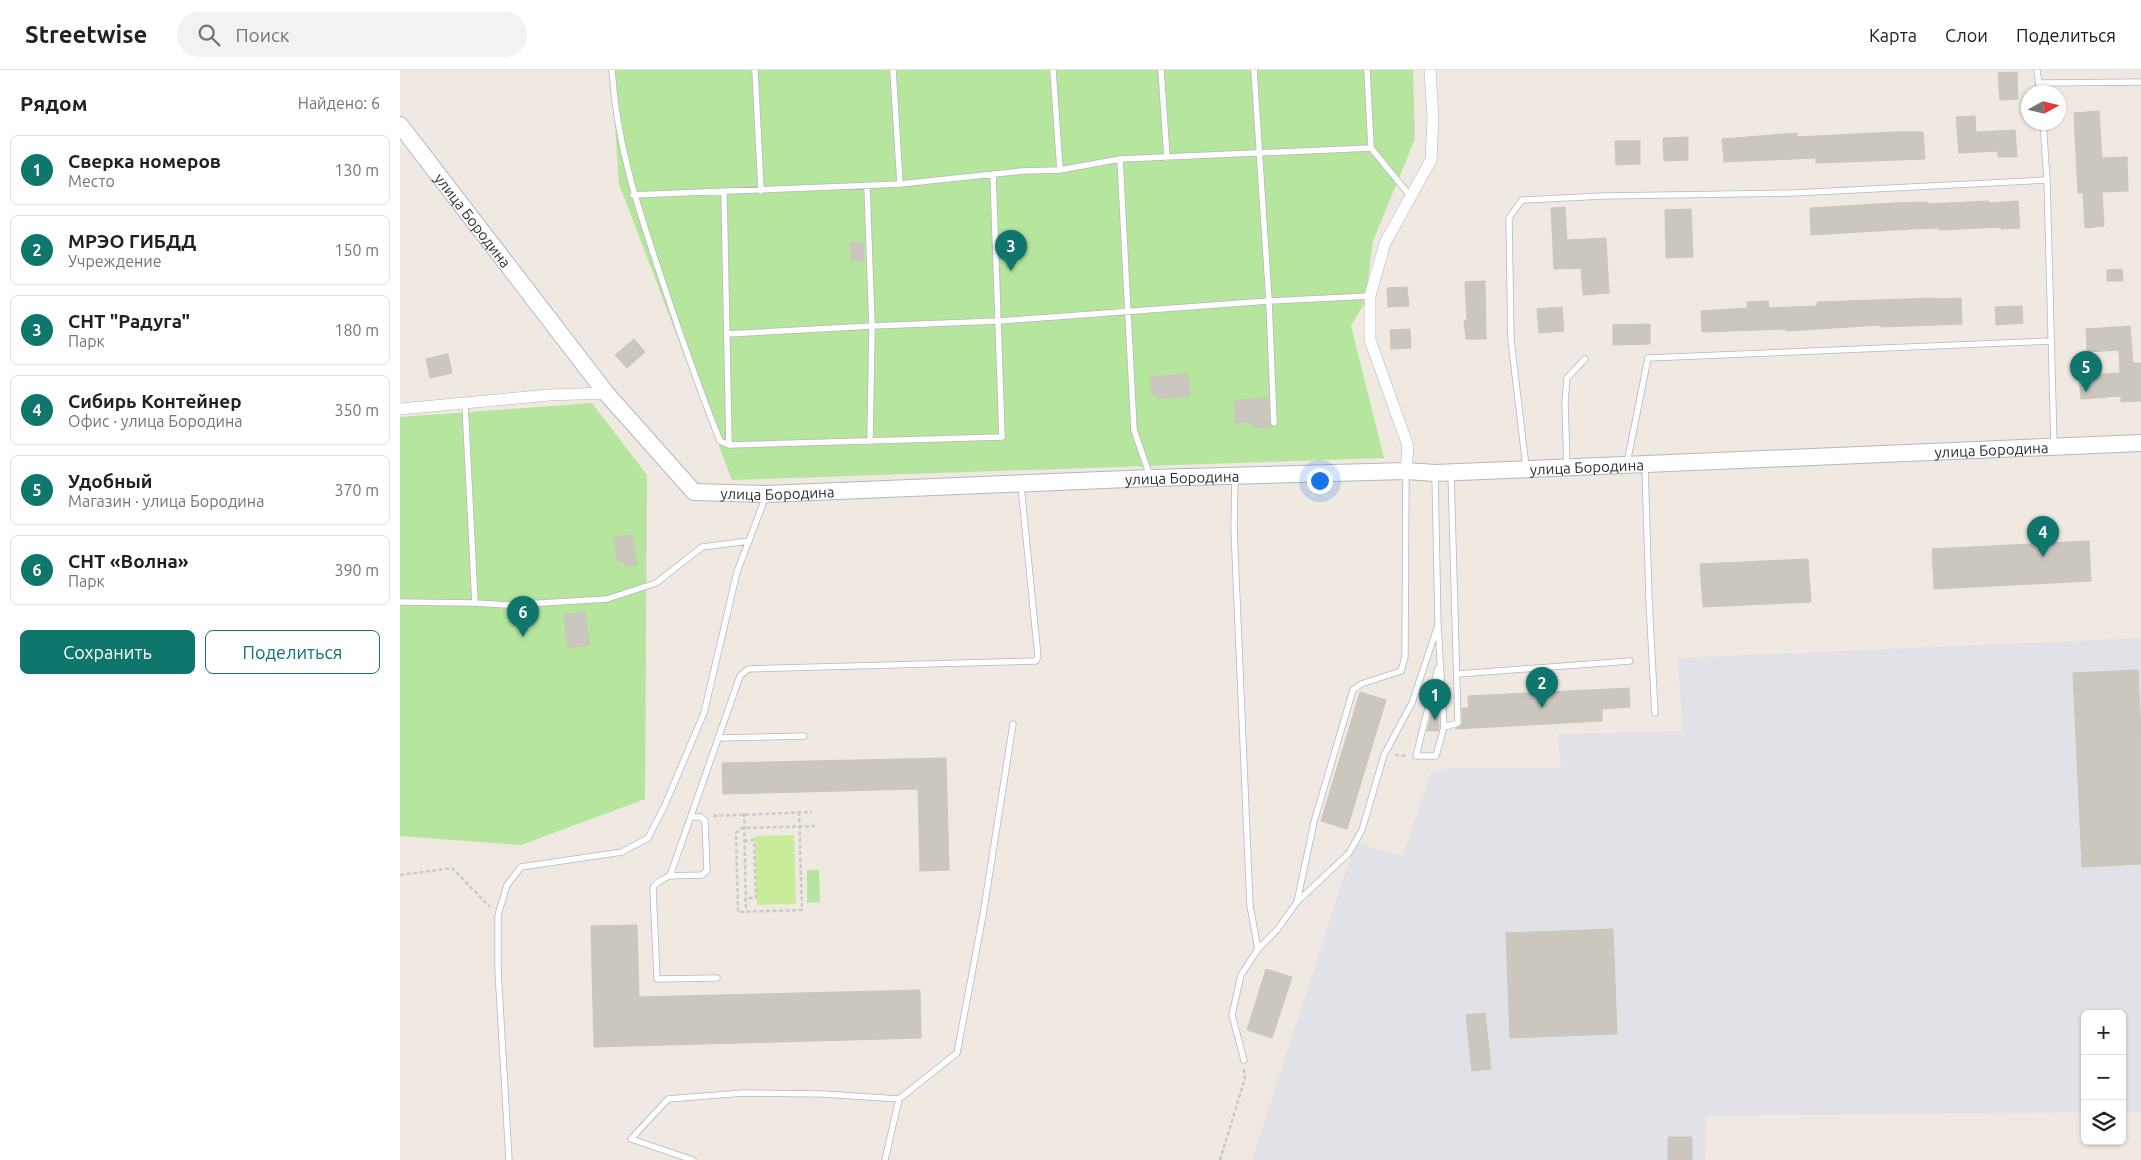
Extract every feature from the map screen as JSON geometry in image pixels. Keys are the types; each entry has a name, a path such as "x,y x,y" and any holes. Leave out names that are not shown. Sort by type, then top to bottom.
{"main road":[{"name":"улица Бородина","path":"400,125 606,393 694,492 767,494 1151,478 1567,468 2141,443"}],"street":[{"path":"1406,471 1408,446 1370,340 1370,296 1384,243 1431,160 1433,118 1430,70"},
{"path":"400,409 549,395 606,393"}],"lane":[{"path":"612,70 620,142 633,195 696,383 720,441 729,445 1002,438 993,174"},
{"path":"756,70 761,191"},
{"path":"893,70 900,184"},
{"path":"1052,70 1060,170"},
{"path":"1161,70 1167,158"},
{"path":"1254,70 1269,300 1274,423"},
{"path":"1367,70 1371,148 1411,197"},
{"path":"2037,70 2040,83 2141,82"},
{"path":"2044,130 2047,180 2054,447"},
{"path":"633,195 900,184 1022,171 1060,170 1120,159 1371,148"},
{"path":"1120,159 1134,430 1151,478"},
{"path":"1527,469 1511,340 1509,218 1522,200 1603,196 1794,192 2047,180"},
{"path":"867,186 872,326 870,442"},
{"path":"724,192 729,445"},
{"path":"727,334 998,321 1269,300 1370,296"},
{"path":"1626,465 1648,358 2052,341"},
{"path":"1567,468 1564,402 1567,378 1585,359"},
{"path":"465,404 475,602"},
{"path":"1645,465 1648,600 1655,713"},
{"path":"1297,902 1314,822 1353,690 1361,684 1401,671 1405,657 1406,471"},
{"path":"1439,663 1416,756 1436,756 1444,727 1438,625 1443,472"},
{"path":"1443,472 1458,674 1458,723 1444,727"},
{"path":"1235,477 1234,529 1250,896 1258,949"},
{"path":"670,876 740,676 748,669 1036,661 1038,657 1021,484"},
{"path":"509,1160 498,970 498,915 507,885 521,867 622,852 648,838 664,806 704,713 737,572 767,494"},
{"path":"400,602 475,602 508,605 607,599 656,582 702,547 749,541"},
{"path":"1244,1060 1232,1015 1241,975 1258,949 1277,930 1297,902 1349,853 1362,830 1384,755 1412,703 1438,625"},
{"path":"1458,674 1630,661"},
{"path":"884,1159 899,1099 957,1054 983,915 1014,724"},
{"path":"718,738 804,736"},
{"path":"690,817 704,818 705,874 670,876 656,884 653,888 657,978 716,978"},
{"path":"693,1160 631,1138 668,1099 751,1093 823,1094 899,1099"}],"path":[{"path":"1384,755 1416,756"},
{"path":"799,812 800,826 802,910 738,912 736,834 738,830 744,828 800,826 815,826"},
{"path":"704,818 720,814 812,812"},
{"path":"744,814 746,912"},
{"path":"744,841 754,840 756,898 746,898"},
{"path":"400,874 452,868 498,915"},
{"path":"1220,1160 1245,1078 1244,1060"}],"shaded area":[{"path":"2141,638 2141,1112 2126,1112 2126,1010 2081,1010 2081,1112 1706,1116 1705,1160 1252,1160 1344,876 1357,843 1403,856 1431,773 1447,768 1561,768 1558,734 1682,731 1678,658"}],"green space":[{"path":"611,70 1413,70 1415,139 1373,241 1365,302 1351,326 1384,458 732,480 619,184"},
{"path":"592,403 647,475 645,799 521,845 400,836 400,417"},
{"path":"794,835 796,904 757,905 755,836"},
{"path":"807,870 819,870 820,902 807,903"}],"building":[{"path":"2017,72 2018,99 2000,100 1998,73"},
{"path":"2099,111 2102,158 2127,157 2128,191 2102,192 2104,226 2085,228 2083,193 2078,193 2074,113"},
{"path":"1975,116 1976,132 2015,130 2017,157 1998,157 1998,151 1959,153 1956,117"},
{"path":"1923,132 1925,159 1816,163 1816,158 1724,162 1722,139 1797,133 1797,137"},
{"path":"1688,137 1688,160 1664,161 1663,138"},
{"path":"1615,141 1640,141 1640,164 1616,165"},
{"path":"1989,201 1989,203 2018,201 2020,228 1940,230 1939,228 1811,235 1810,208 1894,203 1927,202 1927,204"},
{"path":"1565,207 1567,240 1606,238 1609,293 1583,295 1581,268 1554,269 1551,208"},
{"path":"1691,209 1693,257 1666,258 1665,210"},
{"path":"850,243 863,243 864,261 851,261"},
{"path":"2122,269 2123,281 2107,281 2107,270"},
{"path":"1485,281 1486,339 1466,339 1464,320 1467,320 1465,282"},
{"path":"1407,287 1409,306 1388,307 1387,288"},
{"path":"1961,298 1962,324 1881,327 1881,325 1786,331 1786,329 1702,332 1701,311 1747,308 1747,302 1768,301 1769,308 1817,306 1817,302"},
{"path":"2022,306 2023,323 1996,325 1995,307"},
{"path":"1562,307 1564,331 1539,333 1537,309"},
{"path":"1650,324 1650,344 1613,345 1613,325"},
{"path":"2130,326 2133,363 2141,363 2141,401 2121,402 2121,396 2081,399 2079,376 2120,373 2119,350 2087,352 2086,329"},
{"path":"1410,329 1411,348 1391,349 1390,330"},
{"path":"634,339 645,352 627,368 615,355"},
{"path":"448,354 452,373 430,378 426,359"},
{"path":"1188,374 1190,396 1158,399 1158,395 1152,395 1150,377"},
{"path":"1268,398 1270,427 1253,428 1252,422 1235,423 1234,400"},
{"path":"632,535 637,565 625,566 624,561 618,562 614,537"},
{"path":"2089,541 2091,581 1934,589 1932,549"},
{"path":"1808,559 1811,602 1703,607 1700,564"},
{"path":"585,612 589,645 568,648 564,615"},
{"path":"2138,670 2141,734 2141,864 2082,867 2073,673"},
{"path":"1629,688 1630,707 1602,709 1602,721 1455,729 1462,724 1462,708 1469,708 1468,696"},
{"path":"1360,692 1386,700 1347,829 1321,821"},
{"path":"1433,709 1438,709 1438,731 1427,731"},
{"path":"946,758 949,870 920,871 918,789 723,794 722,763"},
{"path":"637,925 639,997 920,990 921,1038 594,1047 591,926"},
{"path":"1613,929 1617,1034 1510,1038 1506,933"},
{"path":"1266,969 1292,977 1272,1038 1247,1030"},
{"path":"1485,1013 1491,1069 1472,1071 1466,1015"},
{"path":"1668,1137 1692,1137 1692,1160 1668,1160"}],"place":[{"name":"СНТ \"Радуга\"","path":"1011,271"},
{"name":"Удобный","path":"2086,392"},
{"name":"Сибирь Контейнер","path":"2043,557"},
{"name":"СНТ «Волна»","path":"523,637"},
{"name":"МРЭО ГИБДД","path":"1542,708"},
{"name":"Сверка номеров","path":"1435,720"}]}
